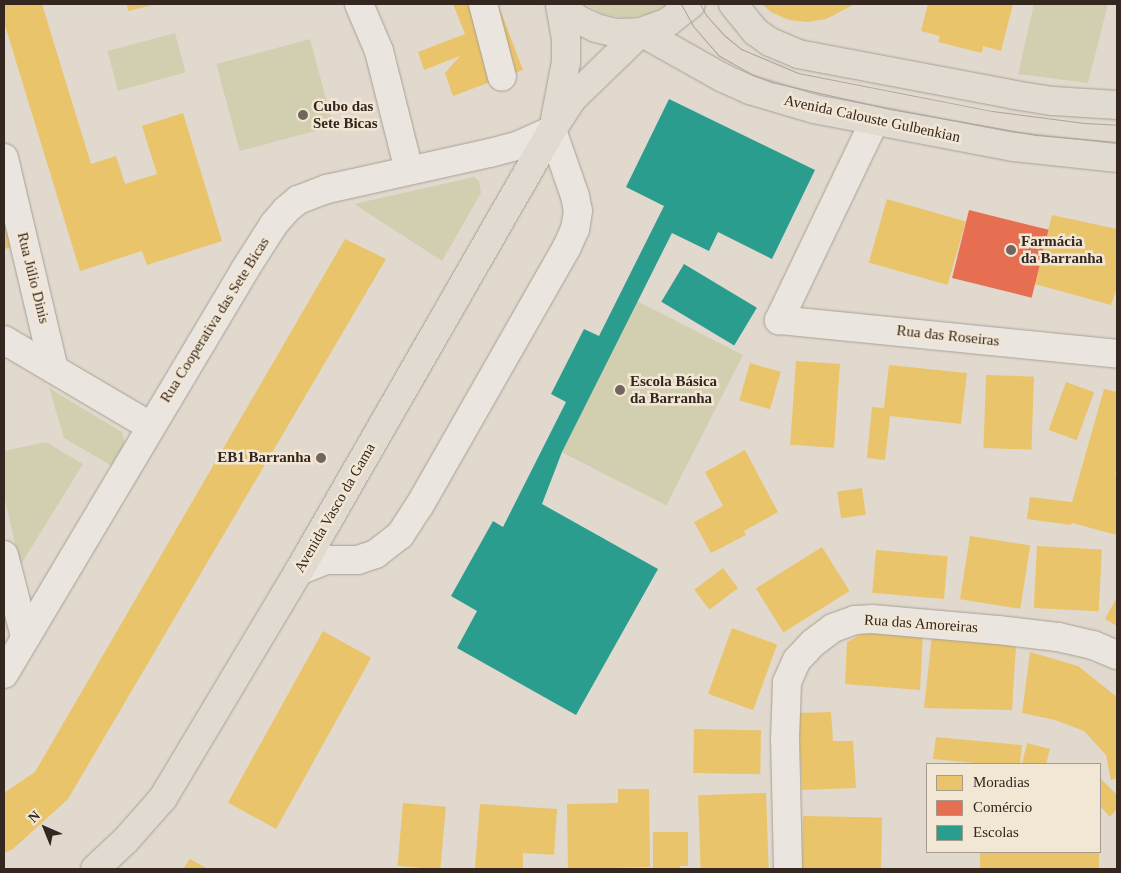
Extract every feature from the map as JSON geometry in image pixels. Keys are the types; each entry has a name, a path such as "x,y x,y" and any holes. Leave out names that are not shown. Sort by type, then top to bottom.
{"main road":[{"path":"560,4 577,19 596,28 616,33 641,32 668,22 691,4"},
{"name":"Avenida Vasco da Gama","path":"552,130 566,62 566,38 560,4"},
{"path":"732,4 756,32 770,42 798,54 919,79 1024,97 1117,106"},
{"name":"Avenida Calouste Gulbenkian","path":"641,32 723,78 750,90 814,109 874,122 1014,146 1117,158"},
{"name":"Avenida Vasco da Gama","path":"95,869 126,840 163,798 299,572 552,130 573,98 641,32"}],"street":[{"path":"359,4 379,51 409,170"},
{"path":"483,4 502,77"},
{"name":"Rua das Roseiras","path":"874,122 779,320 1117,354"},
{"path":"299,572 326,560 358,560 376,554 400,536 419,506 567,247 575,229 578,211 576,196 552,130"},
{"name":"Rua Cooperativa das Sete Bicas","path":"4,674 244,271 274,224 286,210 298,200 327,189 519,145 552,130"},
{"name":"Rua Júlio Dinis","path":"4,158 54,369"},
{"path":"4,340 150,426"},
{"path":"4,555 25,637"},
{"name":"Rua das Amoreiras","path":"788,869 787,682 797,660 813,643 833,628 855,620 872,619 998,630 1084,643 1117,655"}],"shaded area":[{"path":"585,4 670,4 649,14 626,18 603,14"},
{"path":"1034,4 1108,4 1088,83 1018,74"},
{"path":"175,33 186,73 118,91 107,51"},
{"path":"310,39 333,126 240,151 216,64"},
{"path":"474,177 479,181 481,193 442,261 354,204"},
{"path":"637,301 743,355 666,506 560,452"},
{"path":"49,388 122,432 125,444 112,466 64,438"},
{"path":"46,442 83,464 20,566 4,495 4,451"}],"building: Moradias":[{"path":"4,4 42,4 91,164 116,156 125,184 157,174 142,126 183,113 222,241 147,265 142,251 80,271 4,22"},
{"path":"127,4 157,4 128,11"},
{"path":"453,4 498,4 523,70 453,96 445,73 460,56 424,70 418,52 465,34"},
{"path":"762,4 855,4 826,19 807,22 789,20 771,12"},
{"path":"928,4 1013,4 1001,51 983,46 982,53 938,42 940,36 921,31"},
{"path":"4,196 17,246 4,249"},
{"path":"887,199 966,222 948,285 869,262"},
{"path":"1052,215 1117,229 1117,288 1111,305 1035,284"},
{"path":"345,239 386,259 68,799 13,849 4,853 4,793 35,772"},
{"path":"796,361 840,364 834,448 790,445"},
{"path":"750,363 781,372 770,409 739,400"},
{"path":"889,365 967,373 961,424 890,416 885,460 867,458 872,407 884,408"},
{"path":"986,375 1034,377 1031,450 983,448"},
{"path":"1066,382 1094,392 1077,440 1049,430"},
{"path":"1104,389 1117,392 1117,467 1115,476 1117,476 1117,535 1072,523 1071,525 1027,519 1030,497 1072,502"},
{"path":"745,450 778,512 744,531 746,535 711,553 694,522 723,506 705,472"},
{"path":"862,488 866,515 841,518 837,491"},
{"path":"970,536 1030,546 1020,609 960,599"},
{"path":"1037,546 1102,549 1099,611 1034,608"},
{"path":"822,547 850,591 783,632 756,588"},
{"path":"876,550 948,556 944,599 872,593"},
{"path":"723,568 738,588 709,610 694,590"},
{"path":"1117,597 1117,626 1105,619"},
{"path":"874,627 923,633 920,690 845,684 847,642"},
{"path":"732,628 777,644 753,710 708,694"},
{"path":"323,631 371,658 276,829 228,802"},
{"path":"932,635 1016,646 1012,710 924,708"},
{"path":"1030,652 1078,666 1117,697 1117,778 1111,780 1106,755 1084,731 1055,720 1022,713"},
{"path":"831,712 833,741 853,741 856,788 802,790 798,713"},
{"path":"694,729 761,730 760,774 693,773"},
{"path":"936,737 1022,745 1020,763 975,763 933,759"},
{"path":"1027,743 1050,749 1046,763 1022,763"},
{"path":"1101,779 1117,795 1117,809 1110,817 1101,807"},
{"path":"618,789 649,789 650,867 568,869 567,804 618,803"},
{"path":"766,793 769,869 701,869 698,795"},
{"path":"403,803 446,807 440,869 398,866"},
{"path":"480,804 557,809 554,855 523,853 523,869 475,868"},
{"path":"803,816 882,817 881,869 802,869"},
{"path":"653,832 688,832 688,866 680,866 680,869 653,869"},
{"path":"980,853 1099,853 1099,869 980,869"},
{"path":"190,859 208,869 183,869"}],"building: Comércio":[{"path":"969,210 1049,230 1032,298 952,278"}],"building: Escolas":[{"path":"669,99 815,170 772,259 718,232 709,251 672,233 562,452 542,504 658,569 576,715 457,648 477,611 451,596 493,521 503,527 566,402 551,394 584,329 599,336 664,206 626,187"},
{"path":"684,264 757,308 734,345 661,302"}],"tram line":[{"path":"681,4 693,26 718,55 753,75 771,82 890,109 1036,135 1117,142"},
{"path":"700,4 706,15 725,36 741,49 798,73 992,111 1084,123 1117,125"}],"place":[{"name":"Cubo das Sete Bicas","path":"303,115"},
{"name":"Farmácia da Barranha","path":"1011,250"},
{"name":"Escola Básica da Barranha","path":"620,390"},
{"name":"EB1 Barranha","path":"321,458"}]}
